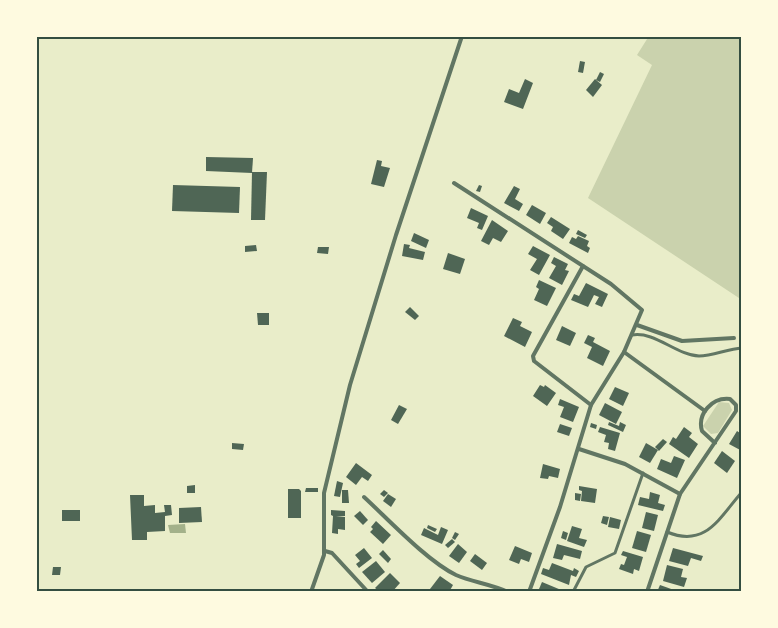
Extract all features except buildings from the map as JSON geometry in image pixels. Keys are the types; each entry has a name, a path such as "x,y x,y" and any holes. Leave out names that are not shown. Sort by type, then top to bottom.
{"street":[{"path":"311,592 325,551 324,493 350,385 396,235 462,36"},
{"path":"454,183 584,266 640,306 642,310 638,325 624,352 591,405 583,428 579,449 529,592"},
{"path":"584,266 533,356 534,361 542,369 591,405"},
{"path":"638,325 682,341 734,338"},
{"path":"632,335 642,334 699,356 742,348"},
{"path":"624,352 705,410"},
{"path":"647,592 680,494 715,443 736,411 736,405 730,399 722,398 705,410 701,418 702,432 715,443"},
{"path":"579,449 625,464 680,494"},
{"path":"573,592 586,566 615,553 643,473"},
{"path":"667,532 681,538 699,536 711,528 742,492"},
{"path":"364,497 437,562 457,575 492,584 508,592"},
{"path":"325,551 332,553 368,592"}],"shaded area":[{"path":"649,36 742,36 742,300 588,198 652,65 637,55"},
{"path":"719,402 729,403 732,410 718,433 711,434 703,426"},
{"path":"185,524 186,533 170,533 168,525"}]}
